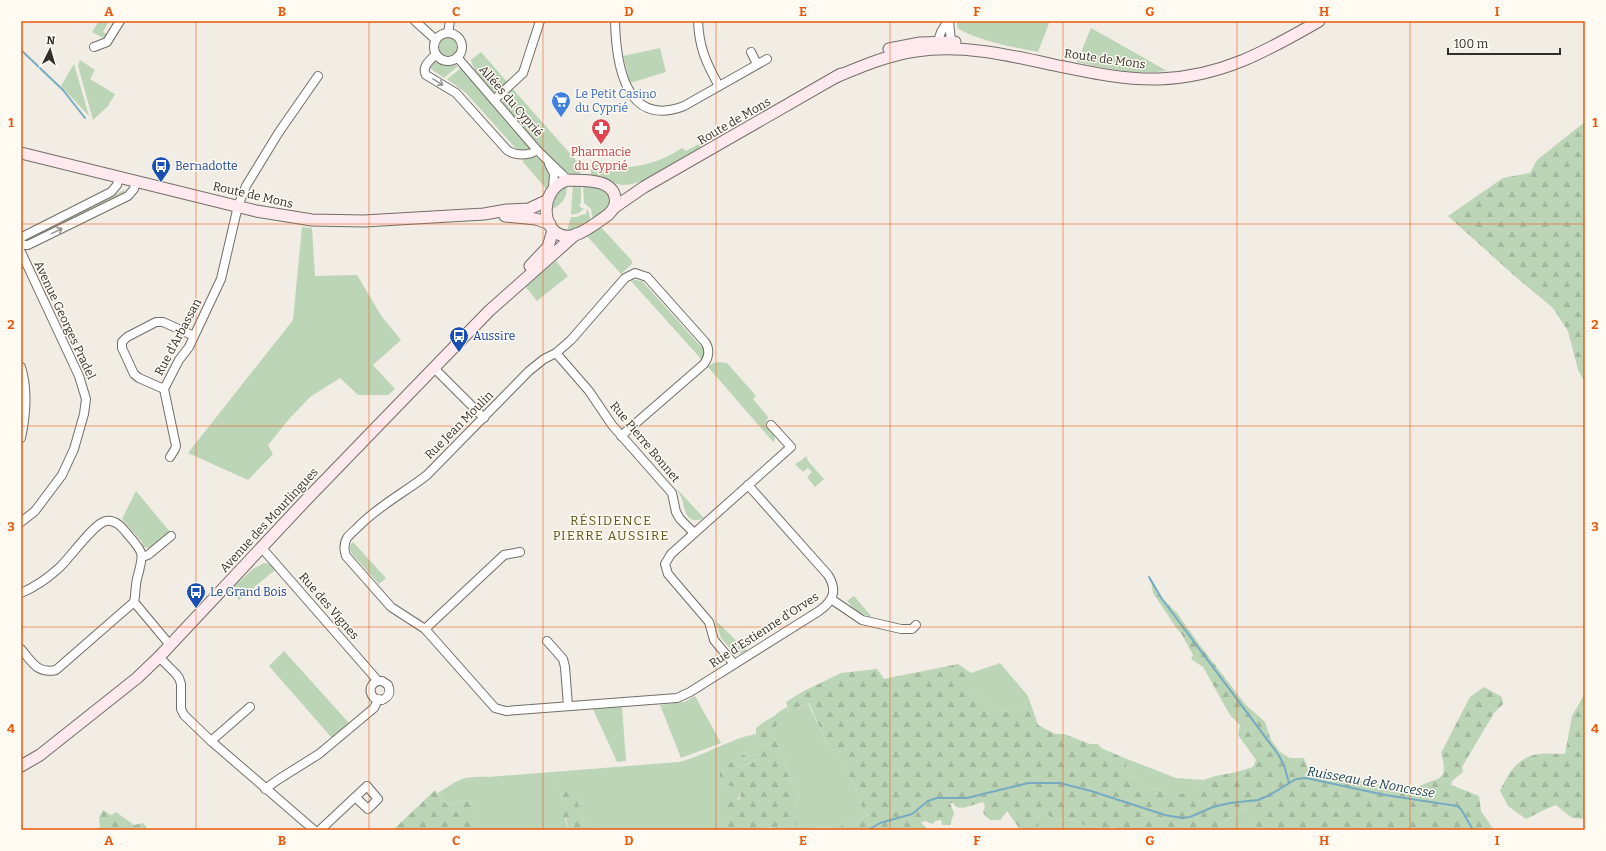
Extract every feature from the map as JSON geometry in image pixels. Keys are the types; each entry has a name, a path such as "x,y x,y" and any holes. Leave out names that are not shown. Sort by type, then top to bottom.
{"main road":[{"name":"Route de Mons","path":"615,207 644,187 836,77 885,58 945,44 973,51 1023,58 1118,77 1158,79 1185,76 1220,69 1248,59 1273,47 1319,21"},
{"name":"Route de Mons","path":"21,153 293,218 331,221 484,214 507,210 529,209 541,205 546,201"},
{"path":"568,180 602,183 610,188 615,198 615,207 606,217 572,236 562,235 552,227 546,212 546,201 554,188 559,184 568,180"},
{"name":"Route de Mons","path":"610,188 628,191 644,187"},
{"name":"Route de Mons","path":"484,214 536,219 552,227"},
{"name":"Avenue des Mourlingues","path":"489,312 498,296 548,247 552,227"},
{"name":"Avenue des Mourlingues","path":"21,766 31,761 50,747 137,678 159,657 261,547 489,312 576,234"}],"street":[{"path":"94,47 107,42 120,21"},
{"path":"415,21 436,40"},
{"path":"448,33 450,21"},
{"path":"494,100 523,73 540,21"},
{"path":"615,21 617,44 624,78 636,101 652,109 663,111 673,110 684,106 767,59"},
{"path":"698,21 701,48 707,64 719,86"},
{"path":"945,44 949,21"},
{"path":"945,44 941,32 949,21"},
{"path":"448,33 456,36 462,47 457,57 452,60 440,58 434,50 436,40 439,36 448,33"},
{"path":"751,52 757,64"},
{"path":"436,54 425,66 424,72 426,75 456,93 512,154 519,155 535,152 537,150"},
{"name":"Allées du Cyprié","path":"457,57 537,150 568,180"},
{"name":"Rue d'Arbassan","path":"170,457 176,446 164,389 179,360 189,347 222,274 238,206 246,186 259,163 318,76"},
{"name":"Allées du Cyprié","path":"547,160 554,174 554,188"},
{"path":"21,239 22,237 111,192 117,185 119,177"},
{"path":"21,245 28,245 128,196 134,189 136,181"},
{"name":"Avenue Georges Pradel","path":"21,252 79,376 86,399 84,414 74,449 62,475 35,511 21,522"},
{"name":"Rue Jean Moulin","path":"568,706 506,710 495,708 425,628 397,611 385,601 349,560 345,552 345,543 347,538 374,511 409,489 427,475 529,371 544,359 556,353 571,340 625,278 635,273 647,277 705,342 707,345 708,355 704,364 621,436"},
{"path":"164,389 139,378 134,374 122,348 122,342 126,337 156,322 163,322 194,336"},
{"name":"Rue Pierre Bonnet","path":"556,353 589,391 621,436 672,493 676,512 680,519 694,533"},
{"path":"21,367 25,393 25,410 21,438"},
{"path":"434,368 484,418"},
{"path":"734,664 714,640 709,622 672,581 666,570 666,564 671,554 791,447 771,425"},
{"name":"Rue d'Estienne d'Orves","path":"568,706 677,698 690,692 827,605 831,599 833,588 828,575 748,486"},
{"path":"21,593 45,580 59,568 93,528 100,523 108,521 115,522 120,526 137,545 142,557 134,602 56,670 47,672 40,670 21,649"},
{"path":"142,557 148,555 171,536"},
{"name":"Rue des Vignes","path":"261,547 378,681 382,681 388,685 390,692 385,699 378,700 374,708 330,746 265,789"},
{"path":"425,628 504,555 520,552"},
{"path":"831,599 862,620 901,629 912,629 916,625"},
{"path":"134,602 170,645"},
{"path":"547,641 562,659 565,667 568,706"},
{"path":"159,657 179,678 181,684 181,709 184,715 265,789 314,830"},
{"path":"378,681 374,682 370,690 374,698 378,700"},
{"path":"211,741 250,707"},
{"path":"320,830 355,797"}],"green space":[{"path":"99,21 109,21 103,32 108,35 103,38 92,32"},
{"path":"957,21 1050,21 1038,52 976,37 957,28"},
{"path":"1091,28 1167,71 1133,72 1077,62"},
{"path":"448,38 454,41 457,47 454,53 448,56 442,53 439,47 442,41"},
{"path":"660,48 666,72 630,83 623,56"},
{"path":"481,52 508,83 499,91 495,92 487,89 474,69 471,60"},
{"path":"80,60 95,70 90,79 115,94 108,106 93,120 78,66"},
{"path":"436,62 458,66 444,78 428,67"},
{"path":"74,64 89,116 61,86"},
{"path":"461,68 531,149 518,151 466,93 447,79"},
{"path":"512,88 581,166 580,177 569,173 549,158 503,105 503,96"},
{"path":"1585,122 1585,383 1578,370 1568,331 1553,308 1448,216 1503,178 1530,173 1537,160"},
{"path":"706,140 709,146 643,181 622,185 591,177 593,166 598,164 604,163 604,168 635,166 654,162 682,148 686,151"},
{"path":"532,156 542,161 548,170 548,191 523,162 523,158"},
{"path":"573,184 581,185 581,203 579,204 581,208 584,208 577,214 571,214"},
{"path":"566,185 567,189 565,197 558,206 551,210 554,194"},
{"path":"583,185 602,186 611,197 610,208 593,220 591,209 584,203"},
{"path":"124,190 125,192 24,241 25,239"},
{"path":"586,209 588,210 591,221 576,230 567,231 571,217 577,217 583,214 585,215 587,211"},
{"path":"600,226 632,261 632,264 621,274 586,235"},
{"path":"302,227 312,228 315,276 357,275 382,317 401,340 373,365 395,389 388,395 358,395 340,378 310,397 290,418 268,445 273,454 248,480 188,453 293,320"},
{"path":"556,261 568,276 537,301 525,286"},
{"path":"631,281 642,281 705,351 702,360"},
{"path":"713,363 727,363 756,396 753,399 768,417 766,423 775,435 774,443 708,367"},
{"path":"806,456 808,461 824,479 815,487 807,477 812,472 808,468 803,472 795,464"},
{"path":"676,488 704,518 698,520 690,519"},
{"path":"136,491 170,532 150,548 143,547 141,545 143,543 122,519"},
{"path":"353,542 386,578 379,584 352,554 350,545"},
{"path":"264,563 270,564 275,570 239,600 230,590 253,569"},
{"path":"1151,581 1159,595 1177,613 1245,704 1265,722 1271,740 1280,752 1290,758 1304,758 1310,774 1328,771 1368,783 1414,790 1421,785 1442,776 1444,771 1441,753 1470,697 1484,687 1502,697 1503,704 1494,713 1462,767 1463,772 1452,781 1451,785 1479,796 1481,811 1494,830 1262,830 1257,827 1246,808 1219,825 1222,830 1116,830 1112,827 1109,830 1103,830 1093,826 1089,828 1077,821 1054,819 1045,813 1037,813 1039,825 1036,830 1019,828 1007,811 1000,820 990,820 983,813 985,806 983,802 963,808 956,807 953,803 950,803 954,813 950,825 942,825 941,820 935,821 933,824 925,821 921,823 929,830 805,830 809,828 839,827 869,815 863,813 860,800 845,766 825,740 809,703 798,707 795,711 789,712 786,702 804,691 841,673 877,669 884,679 958,664 971,673 971,687 994,709 1006,712 1025,705 1028,696 1038,725 1055,734 1064,734 1090,744 1098,744 1101,748 1127,759 1126,773 1152,790 1159,788 1168,794 1191,794 1204,780 1253,767 1256,760 1238,735 1240,725 1230,715 1203,667 1191,659 1193,655 1181,633 1153,593"},
{"path":"854,596 871,616 870,617 856,611 847,601"},
{"path":"715,620 747,651 738,654 734,653 721,638"},
{"path":"284,651 349,723 332,738 269,666"},
{"path":"1000,663 1028,696 1025,705 1006,712 994,709 971,687 971,673"},
{"path":"1585,693 1585,819 1572,818 1556,805 1526,819 1508,806 1500,791 1515,766 1526,758 1539,754 1565,754 1572,716"},
{"path":"695,696 721,743 681,758 660,705 684,702"},
{"path":"808,703 825,740 845,766 860,800 863,813 869,815 839,827 809,828 805,830 744,830 796,825 794,807 799,795 787,773 783,753 773,737 778,716 774,716 787,707 789,712"},
{"path":"622,707 626,761 617,762 593,709"},
{"path":"774,716 778,716 780,721 776,726 773,737 783,753 787,773 799,795 794,807 799,814 796,825 728,830 727,820 731,816 724,804 727,797 739,800 741,793 734,787 720,783 720,768 727,762 734,763 738,768 759,759 758,753 742,760 741,756 763,744 762,739 756,734 756,728"},
{"path":"756,734 762,739 763,744 741,756 743,760 758,753 759,759 737,768 720,783 734,787 741,792 731,816 727,820 728,830 602,830 585,825 576,797 556,781 563,799 560,805 569,830 484,830 476,819 471,802 466,800 447,805 438,793 462,779 473,777 679,762 746,736"},
{"path":"1127,759 1176,778 1204,780 1191,794 1168,794 1159,788 1152,790 1126,773"},
{"path":"563,777 576,797 585,825 602,830 569,830 566,819 560,815 560,805 563,799 556,781"},
{"path":"435,790 447,805 466,800 471,802 476,819 484,830 393,830"},
{"path":"1246,808 1257,827 1262,830 1222,830 1219,825"},
{"path":"103,810 111,815 116,812 134,825 143,823 147,828 146,830 98,830 100,827 99,818"},
{"path":"1037,813 1045,813 1054,819 1077,821 1089,828 1093,826 1103,830 1036,830 1039,825"}],"waterway":[{"path":"21,50 63,90 85,118"},
{"path":"1149,577 1162,599 1278,754 1284,765 1289,783"},
{"name":"Ruisseau de Noncesse","path":"868,830 880,823 912,814 928,801 937,798 967,798 1028,783 1060,783 1091,791 1165,815 1182,818 1190,817 1213,807 1230,803 1258,800 1270,795 1296,779 1306,778 1385,795 1457,806 1461,809 1473,830"}],"place":[{"name":"Le Petit Casino du Cyprié","path":"561,118"},
{"name":"Pharmacie du Cyprié","path":"601,145"},
{"name":"Bernadotte","path":"161,183"},
{"name":"Aussire","path":"459,353"},
{"name":"Le Grand Bois","path":"196,609"}],"district":[{"name":"RÉSIDENCE PIERRE AUSSIRE","path":"611,528"}]}
